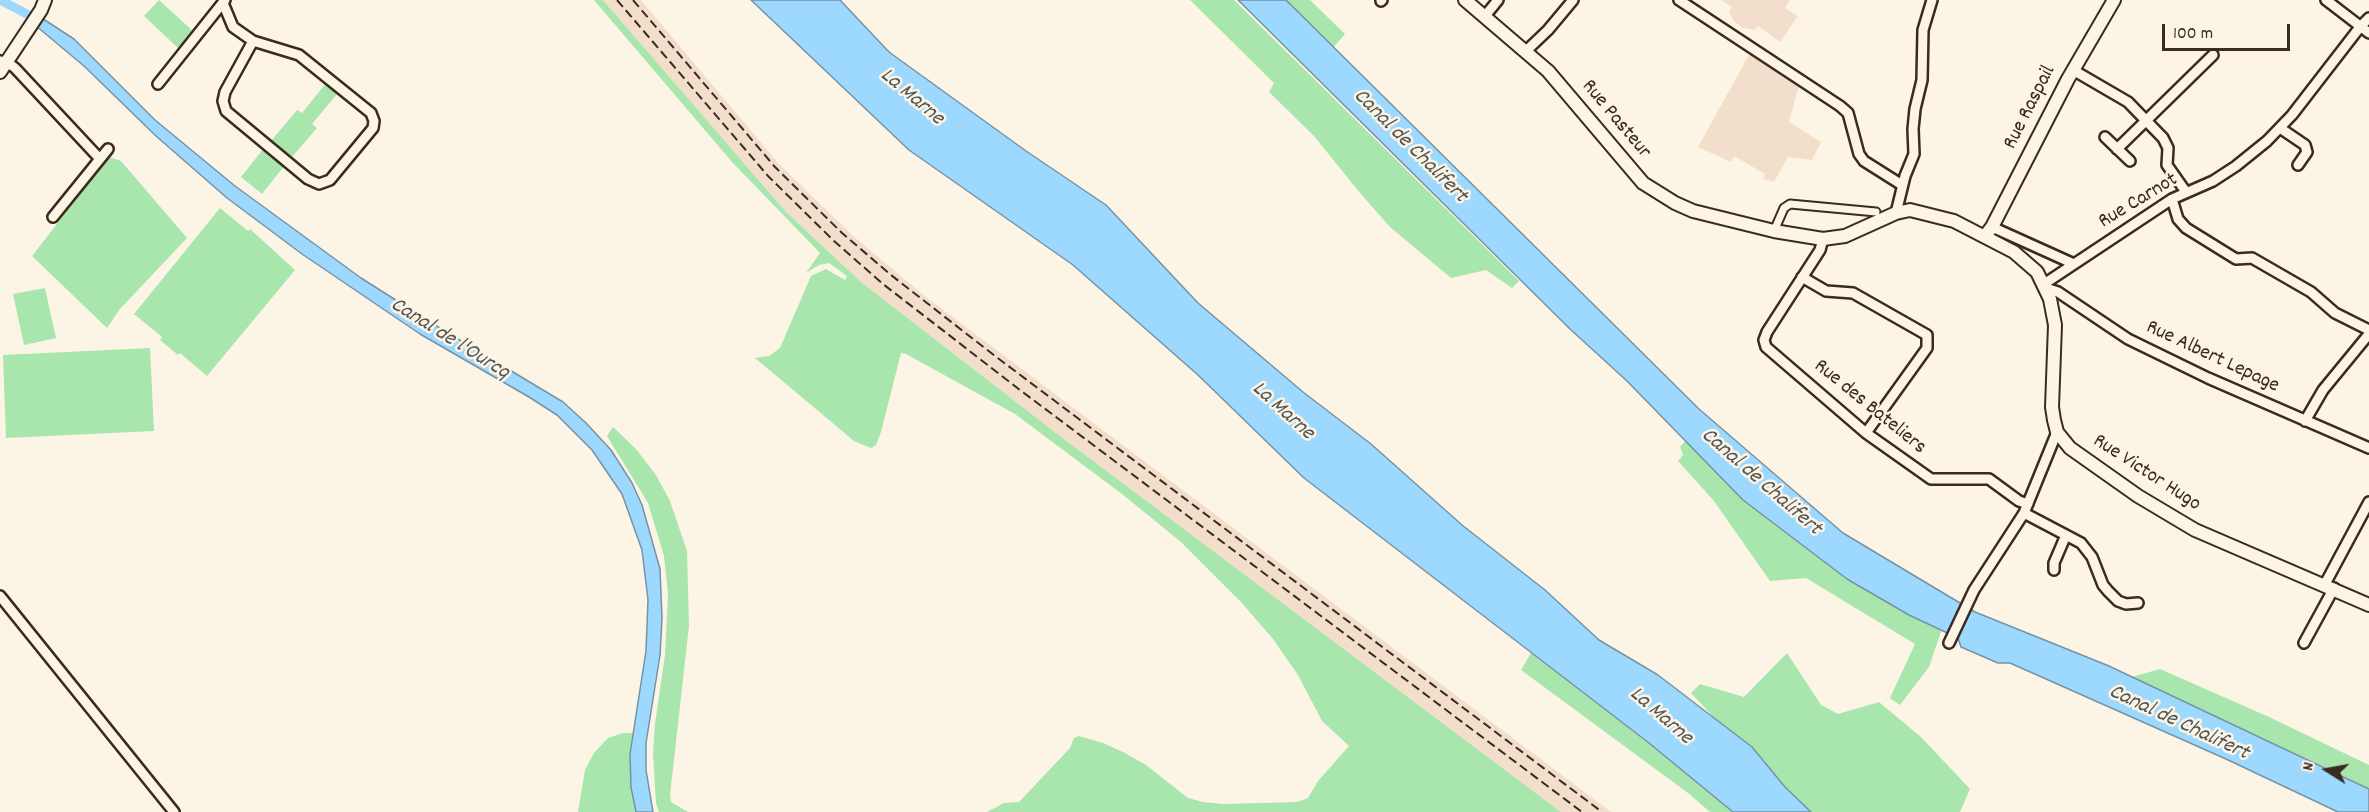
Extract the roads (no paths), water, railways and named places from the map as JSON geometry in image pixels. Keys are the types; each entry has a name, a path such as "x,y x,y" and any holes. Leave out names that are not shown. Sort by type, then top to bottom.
{"street":[{"name":"Rue Pasteur","path":"1465,0 1548,71 1643,183 1675,203 1693,211 1774,231 1822,239"},
{"path":"1485,16 1498,0"},
{"path":"1526,51 1548,30 1573,0"},
{"path":"1680,0 1840,106 1848,113 1859,154 1864,161 1902,185"},
{"path":"1896,213 1902,185 1914,154 1914,119 1922,80 1923,30 1932,0"},
{"name":"Rue Raspail","path":"1989,232 2073,70 2114,0"},
{"path":"2326,0 2369,33"},
{"path":"224,1 232,27 253,41 299,55 371,113 374,121 373,128 330,180 319,184 308,179 226,111 223,101 225,92 253,41"},
{"path":"158,84 224,1"},
{"path":"43,5 2,65 100,159"},
{"name":"Rue Carnot","path":"2045,286 2172,199 2213,182 2236,166 2280,128 2369,18"},
{"path":"2117,149 2212,56"},
{"path":"2073,70 2127,102 2163,138 2168,148 2167,165 2186,192"},
{"path":"2280,128 2305,145 2307,152 2298,165"},
{"path":"2105,137 2130,161"},
{"path":"53,217 108,149"},
{"path":"2172,199 2178,219 2186,228 2236,258 2252,258 2311,292 2335,313 2369,332 2323,390 2305,420"},
{"path":"1774,231 1785,208 1790,204 1876,212"},
{"path":"1866,433 1927,348 1928,335 1853,293 1826,291 1802,277 1820,250 1822,239 1845,236 1896,213 1910,210 1989,232 2074,264"},
{"path":"1949,643 1970,597 2026,509 2057,432 2052,406 2055,325 2053,309 2045,286 2028,263 1989,232"},
{"name":"Rue des Bateliers","path":"1802,277 1764,340 1767,347 1866,433 1931,479 1989,478 2026,509 2081,543 2092,556 2103,585 2118,601 2126,604 2138,603"},
{"name":"Rue Albert Lepage","path":"2045,286 2058,292 2128,339 2208,378 2369,448"},
{"name":"Rue Victor Hugo","path":"2057,432 2070,448 2086,461 2195,530 2330,586 2369,605"},
{"path":"2304,643 2369,502"},
{"path":"2054,570 2054,564 2066,535"},
{"path":"0,596 174,812"}],"water":[{"name":"La Marne","path":"751,0 840,0 889,52 1026,151 1106,205 1198,303 1303,392 1371,444 1462,525 1545,590 1599,640 1658,675 1752,747 1785,787 1811,812 1733,812 1649,743 1304,478 1198,375 1073,265 909,150"},
{"name":"Canal de Chalifert","path":"1238,0 1286,0 1699,409 1843,533 1975,612 2109,666 2369,789 2369,812 2338,812 2226,759 2010,663 1998,663 1961,647 1958,638 1909,615 1847,579 1743,500 1627,381 1570,329"},
{"path":"34,13 74,39 155,120 235,186 361,278 563,402 611,450 632,483 642,505 660,569 662,618 660,655 646,743 646,770 653,812 636,812 631,787 630,754 646,651 648,600 642,550 622,494 592,450 557,415 420,334 302,254 227,198 156,136 84,66 29,20"}],"waterway":[{"name":"Canal de l'Ourcq","path":"0,0 39,23"}],"railway":[{"path":"617,0 768,176 834,241 883,284 1020,390 1582,812"},
{"path":"633,0 775,167 842,233 891,275 995,356 1602,812"}]}
